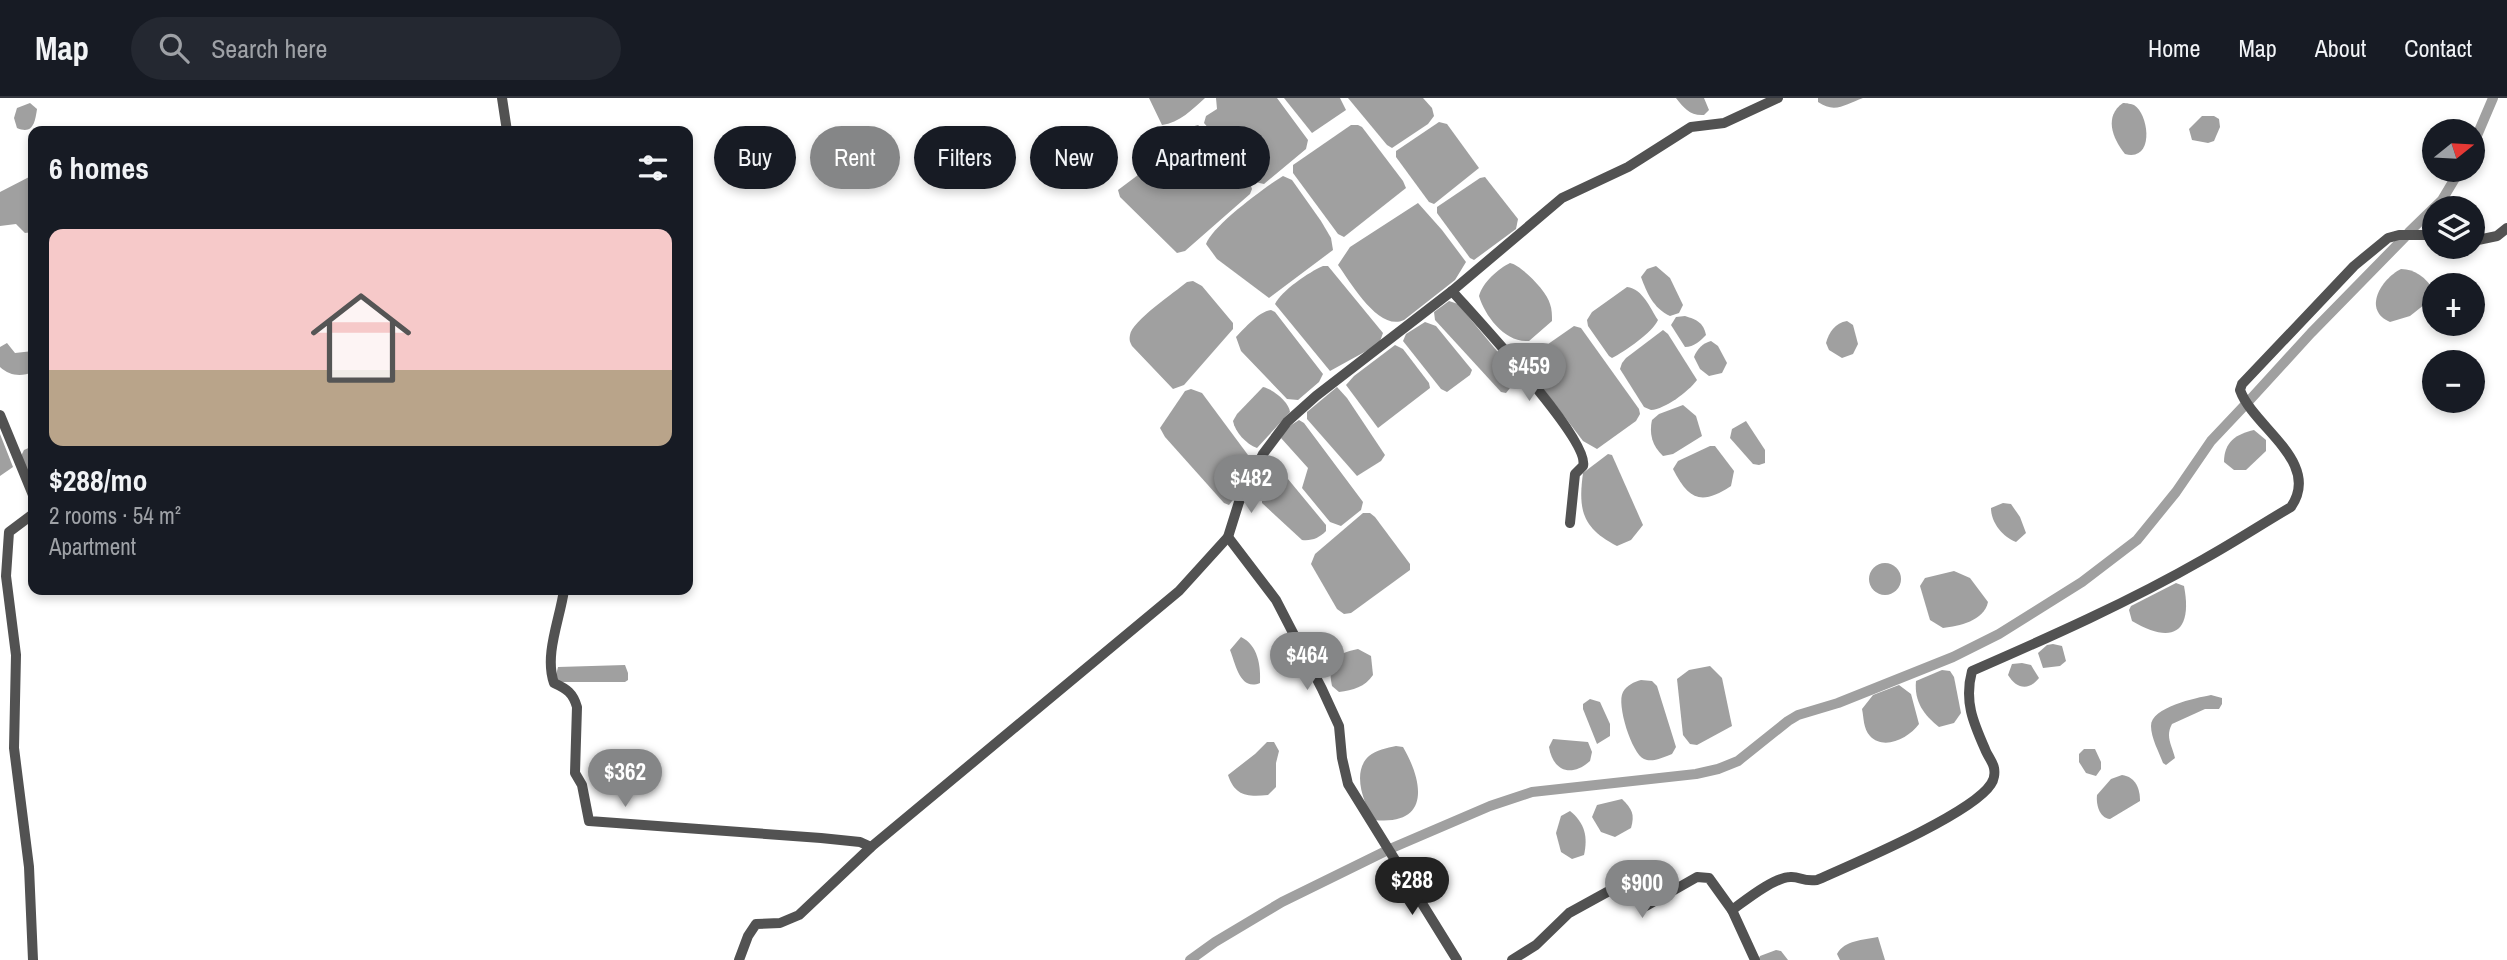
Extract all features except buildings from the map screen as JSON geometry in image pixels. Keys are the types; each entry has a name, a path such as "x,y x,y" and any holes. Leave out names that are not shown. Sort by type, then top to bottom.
{"street":[{"path":"502,98 506,126"},
{"path":"740,960 748,936 756,924 780,922 799,915 871,847 1179,591 1228,537 1239,502 1263,454 1287,422 1316,396 1452,291 1562,198 1628,167 1691,127 1724,123 1778,98"},
{"path":"2485,238 2497,236 2507,228"},
{"path":"1732,910 1780,879 1793,876 1805,882 1817,880 1891,846 1960,809 1990,786 1994,778 1994,767 1970,715 1968,688 1972,671 2022,651 2203,560 2291,507 2299,495 2299,481 2290,456 2248,406 2240,390 2242,384 2354,266 2388,238 2422,235"},
{"path":"1452,291 1549,403 1583,455 1583,466 1575,474 1570,523"},
{"path":"0,415 28,483"},
{"path":"28,517 9,532 6,576 16,655 15,748 29,867 33,960"},
{"path":"1228,537 1276,600 1339,726 1348,784 1457,960"},
{"path":"563,595 549,657 551,675 554,683 574,697 577,707 575,773 583,785 587,818 590,821 821,838 860,842 871,847"},
{"path":"1512,960 1536,945 1569,913 1609,891 1630,890 1646,906 1697,877 1709,878 1732,910 1755,960"}],"shaded area":[{"path":"1149,98 1205,98 1180,118 1162,125"},
{"path":"1216,98 1277,98 1308,140 1306,149 1270,179 1270,126 1207,126 1204,123 1206,116 1217,109"},
{"path":"1284,98 1340,98 1346,110 1312,133"},
{"path":"1348,98 1423,98 1432,108 1434,116 1428,124 1392,148"},
{"path":"1676,98 1704,98 1709,110 1704,115 1691,113"},
{"path":"1818,98 1863,98 1835,108 1824,106 1818,102"},
{"path":"30,103 37,109 32,126 28,126 27,130 17,128 14,118 17,108"},
{"path":"2123,103 2134,105 2139,110 2146,127 2145,144 2135,155 2125,154 2112,127 2113,114"},
{"path":"2202,116 2219,119 2220,127 2214,141 2208,143 2192,140 2189,129"},
{"path":"1439,122 1447,124 1479,168 1434,204 1429,202 1396,157 1396,151"},
{"path":"1351,125 1362,127 1406,188 1344,237 1338,234 1293,173 1293,165"},
{"path":"1283,176 1292,180 1331,238 1333,250 1269,298 1217,259 1206,244 1228,217 1265,189 1270,189 1270,185"},
{"path":"1485,177 1518,219 1516,229 1474,260 1437,213 1437,207"},
{"path":"28,178 28,233 16,224 0,226 0,192"},
{"path":"1132,180 1132,189 1252,189 1250,194 1185,251 1177,253 1120,197 1118,190"},
{"path":"1418,203 1466,262 1455,280 1404,320 1395,322 1385,319 1366,304 1338,265 1350,247"},
{"path":"1510,263 1533,279 1551,306 1552,321 1529,341 1512,338 1497,327 1479,296 1492,276"},
{"path":"1323,266 1328,266 1383,333 1379,344 1330,371 1275,304 1296,282"},
{"path":"1656,266 1670,278 1683,305 1679,313 1670,316 1664,313 1648,294 1641,277 1647,269"},
{"path":"2401,269 2422,277 2422,306 2410,316 2390,322 2382,317 2376,303 2381,287"},
{"path":"1193,281 1202,286 1233,323 1233,329 1184,385 1173,389 1132,346 1130,335 1138,322 1155,307 1187,282"},
{"path":"1627,287 1642,295 1658,320 1631,347 1612,358 1588,326 1587,320 1592,312"},
{"path":"1449,301 1458,304 1516,374 1515,382 1506,393 1501,392 1435,320 1434,312"},
{"path":"1271,310 1323,374 1319,382 1298,400 1287,399 1241,351 1236,337 1257,317"},
{"path":"1685,316 1699,322 1706,335 1694,345 1685,347 1671,325 1676,317"},
{"path":"1847,321 1853,325 1858,344 1853,354 1842,358 1829,350 1826,343 1833,329"},
{"path":"1425,322 1436,326 1472,370 1470,375 1447,392 1441,389 1403,341 1406,334"},
{"path":"1574,326 1581,328 1640,414 1636,421 1597,449 1583,441 1529,370 1528,358"},
{"path":"1663,330 1697,380 1676,399 1651,410 1644,407 1620,369 1626,358"},
{"path":"1711,341 1718,346 1727,363 1722,373 1709,376 1700,369 1694,357 1705,343"},
{"path":"7,343 15,353 28,352 28,374 16,375 0,367 0,347"},
{"path":"1395,345 1403,349 1430,388 1378,428 1346,385"},
{"path":"1263,387 1280,396 1290,412 1257,448 1242,437 1233,421"},
{"path":"1337,387 1385,455 1381,461 1357,476 1307,419 1307,412"},
{"path":"1191,389 1202,393 1248,455 1236,496 1229,505 1224,503 1160,428 1185,391"},
{"path":"1683,405 1696,416 1702,436 1673,454 1663,456 1652,439 1652,420 1659,414"},
{"path":"1299,420 1363,502 1361,510 1341,526 1330,522 1302,488 1308,468 1281,438 1285,429"},
{"path":"1746,421 1765,450 1765,463 1753,464 1730,438 1732,429"},
{"path":"2254,430 2266,440 2266,451 2246,470 2234,470 2224,462 2226,449 2232,440"},
{"path":"0,434 13,467 0,476"},
{"path":"1715,446 1734,471 1731,486 1712,496 1697,497 1685,488 1673,469 1678,461"},
{"path":"28,448 28,472 21,456"},
{"path":"1608,454 1612,455 1643,525 1631,540 1617,546 1596,532 1582,508 1583,473"},
{"path":"1277,472 1283,473 1326,525 1326,531 1321,536 1302,540 1262,503 1262,493"},
{"path":"2003,503 2011,504 2026,533 2016,542 2002,533 1993,519 1991,508"},
{"path":"1363,513 1370,513 1375,517 1410,564 1410,570 1351,613 1344,614 1337,609 1311,564 1315,554"},
{"path":"1885,563 1896,568 1901,579 1896,590 1885,595 1874,590 1869,579 1874,568"},
{"path":"1954,571 1970,578 1988,602 1982,614 1976,618 1943,628 1930,620 1920,586 1925,578"},
{"path":"2176,583 2184,586 2186,602 2182,624 2176,630 2158,632 2132,621 2129,610 2131,606"},
{"path":"1241,637 1255,651 1260,683 1253,684 1243,680 1237,669 1230,650"},
{"path":"2047,645 2062,646 2066,661 2060,666 2043,668 2038,653"},
{"path":"1358,649 1371,656 1373,675 1358,687 1339,692 1332,686 1331,665 1337,656"},
{"path":"2012,664 2031,665 2039,678 2026,687 2015,683 2008,675"},
{"path":"625,665 628,680 625,682 559,682 556,675 558,667"},
{"path":"1710,666 1722,678 1732,726 1697,745 1690,744 1683,735 1677,679 1689,670"},
{"path":"1942,670 1950,671 1954,677 1961,713 1954,723 1939,727 1921,707 1916,681"},
{"path":"1641,680 1652,681 1657,686 1676,747 1672,754 1654,760 1644,759 1639,755 1626,728 1622,707 1623,692 1631,684"},
{"path":"1899,685 1911,694 1919,724 1896,741 1876,740 1866,730 1862,709 1873,695"},
{"path":"2211,695 2222,698 2219,709 2205,709 2172,724 2169,737 2175,758 2166,765 2163,763 2152,735 2153,719 2175,705"},
{"path":"1590,699 1600,702 1610,724 1610,736 1597,744 1583,709 1583,704"},
{"path":"1553,739 1588,742 1592,752 1590,761 1576,769 1564,769 1554,762 1551,755 1549,747"},
{"path":"1267,742 1274,742 1279,751 1276,787 1268,795 1243,794 1234,787 1228,775"},
{"path":"1396,746 1403,747 1410,761 1418,788 1417,799 1413,809 1405,816 1392,820 1374,820 1363,797 1361,770 1369,756"},
{"path":"2084,749 2095,749 2101,762 2101,769 2096,776 2086,773 2079,762 2079,754"},
{"path":"2122,775 2131,778 2136,784 2140,801 2110,819 2106,818 2099,810 2097,795 2111,779"},
{"path":"1622,799 1632,812 1631,828 1615,837 1601,832 1592,817 1597,805"},
{"path":"1570,811 1582,825 1586,842 1584,855 1572,859 1561,852 1556,833 1561,816"},
{"path":"1878,937 1885,960 1840,960 1837,954 1840,949 1855,941"},
{"path":"1776,950 1781,951 1788,960 1758,960 1760,956"}],"waterway":[{"path":"2484,119 2493,98"},
{"path":"2409,232 2442,200 2453,182"},
{"path":"2247,403 2405,237"},
{"path":"1190,960 1282,902 1392,848 1490,806 1532,792 1696,774 1718,769 1738,761 1798,715 1838,703 1953,657 1999,634 2082,582 2137,540 2176,492 2211,441 2245,405"}]}
